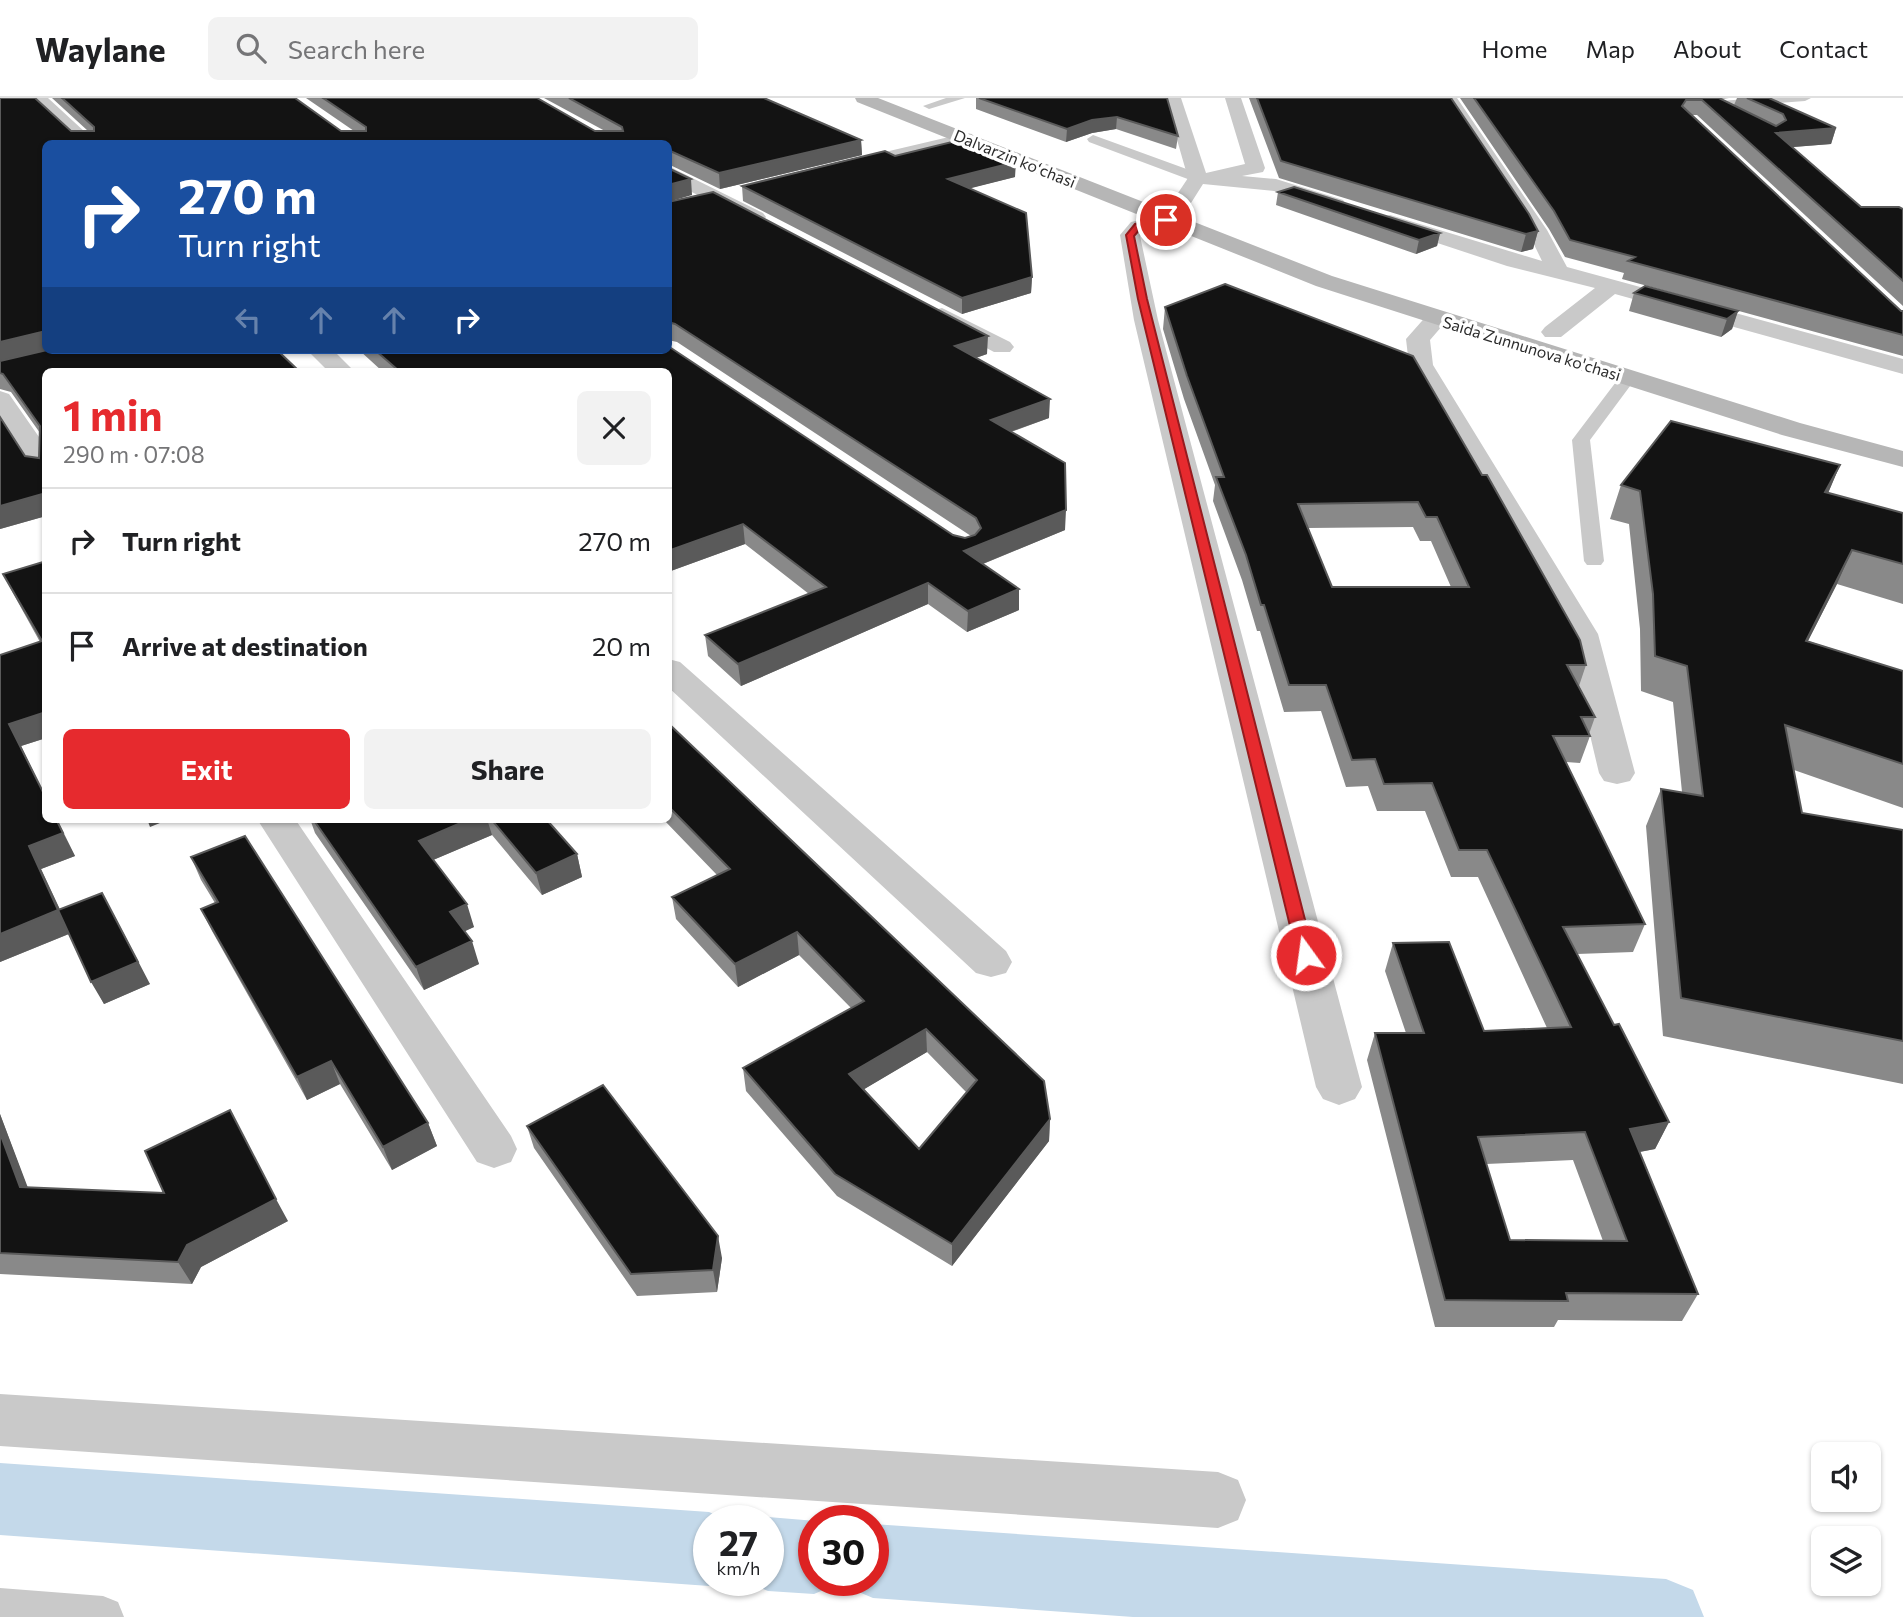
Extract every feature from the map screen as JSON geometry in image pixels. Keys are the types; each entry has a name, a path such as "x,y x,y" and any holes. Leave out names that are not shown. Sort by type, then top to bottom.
{"main road":[{"name":"Dalvarzin koʻchasi","path":"863,98 966,138 1173,206"},
{"name":"Dalvarzin koʻchasi","path":"909,98 1046,151"},
{"path":"1173,206 1208,211"},
{"name":"Saida Zunnunova ko'chasi","path":"1173,206 1342,287 1791,429 1903,459"},
{"name":"Saida Zunnunova ko'chasi","path":"1342,287 1370,272 1741,390"}],"street":[{"path":"38,98 85,140"},
{"path":"1173,98 1198,178"},
{"path":"1233,98 1256,168 1198,178 1173,206 1138,226 1130,235 1144,308 1339,1087"},
{"path":"1449,98 1536,230 1558,271"},
{"path":"823,173 966,138"},
{"path":"672,174 768,224"},
{"path":"1198,178 1276,185 1515,261 1903,368"},
{"path":"694,204 745,192"},
{"path":"1553,332 1611,286"},
{"path":"928,308 1002,347"},
{"path":"1437,318 1418,339 1421,365 1582,634 1617,773"},
{"path":"323,354 339,368"},
{"path":"0,399 42,462"},
{"path":"672,672 991,962"},
{"path":"279,823 494,1149"},
{"path":"0,1420 1218,1500"}],"lane":[{"path":"929,106 960,98"},
{"path":"1693,98 1730,115"},
{"path":"1709,105 1805,98"},
{"path":"1093,139 1198,178"},
{"path":"1594,561 1581,440 1628,378"},
{"path":"0,1608 103,1617"}],"building":[{"path":"0,98 35,98 71,131 94,131 94,127 62,98 295,98 341,131 366,131 366,127 323,98 537,98 595,131 623,131 622,127 569,98 764,98 861,140 719,173 672,152 672,140 42,140 42,332 0,342"},
{"path":"979,98 1167,98 1178,136 1117,117 1092,120 1067,129"},
{"path":"1257,98 1451,98 1538,231 1526,234 1281,161"},
{"path":"1474,98 1719,98 1776,126 1786,120 1783,114 1747,98 1769,98 1836,128 1776,133 1861,207 1903,209 1903,281 1702,100 1686,100 1682,106 1903,311 1903,335 1628,261 1635,257 1570,240 1554,211"},
{"path":"960,140 1016,162 948,179 1026,213 1032,277 962,298 742,186 885,151 895,156"},
{"path":"672,170 691,179 672,184"},
{"path":"1294,187 1440,233 1419,240 1278,192"},
{"path":"713,192 988,336 955,346 1050,399 991,420 1065,463 1066,510 964,551 1019,589 968,611 928,583 738,664 705,635 826,587 743,524 672,550 672,368 396,368 380,354 672,354 672,349 953,535 965,538 975,535 981,528 976,518 672,323 672,201"},
{"path":"1225,284 1413,356 1482,475 1487,475 1580,640 1586,665 1567,665 1595,717 1581,717 1590,736 1553,736 1645,924 1563,927 1614,1025 1619,1024 1669,1122 1630,1129 1698,1294 1566,1293 1568,1301 1445,1300 1375,1033 1424,1033 1393,943 1449,942 1484,1031 1571,1027 1487,850 1459,850 1432,783 1384,784 1375,759 1352,760 1326,685 1289,685 1264,605 1261,605 1246,555 1216,477 1224,477 1165,307","holes":["1418,502 1426,517 1437,517 1469,587 1332,587 1298,504","1585,1132 1627,1241 1510,1240 1478,1137"]},
{"path":"1645,286 1738,311 1727,319 1634,293"},
{"path":"42,351 42,354 281,354 296,368 42,368 42,494 0,506 0,417 25,456 39,458 40,426 0,373 0,361"},
{"path":"1671,421 1840,465 1825,492 1903,513 1903,564 1852,550 1806,641 1903,671 1903,764 1785,725 1802,813 1903,830 1903,1041 1681,998 1661,789 1703,796 1687,666 1655,656 1653,594 1640,491 1621,485"},
{"path":"42,562 42,641 3,574"},
{"path":"42,641 42,713 9,724 42,790 42,823 58,823 63,833 29,846 58,910 0,934 0,655"},
{"path":"672,727 1044,1081 1050,1119 952,1244 835,1174 743,1068 864,1001 797,932 735,964 672,897 730,869 672,810","holes":["926,1029 977,1080 919,1149 849,1074"]},
{"path":"316,823 461,823 419,841 467,904 450,912 472,941 416,967"},
{"path":"494,823 550,823 577,854 536,873"},
{"path":"245,836 428,1123 383,1147 331,1061 297,1077 201,909 218,902 191,857"},
{"path":"102,893 138,962 91,982 58,910"},
{"path":"603,1085 718,1236 713,1270 631,1274 527,1126"},
{"path":"230,1110 276,1199 187,1245 178,1262 0,1253 0,1133 20,1187 164,1193 145,1151"}],"waterway":[{"path":"0,1499 693,1548"},
{"path":"784,1555 798,1556"},
{"path":"889,1562 1666,1617"}],"route":[{"path":"1166,220 1138,226 1130,235 1146,320 1306,955"}]}
